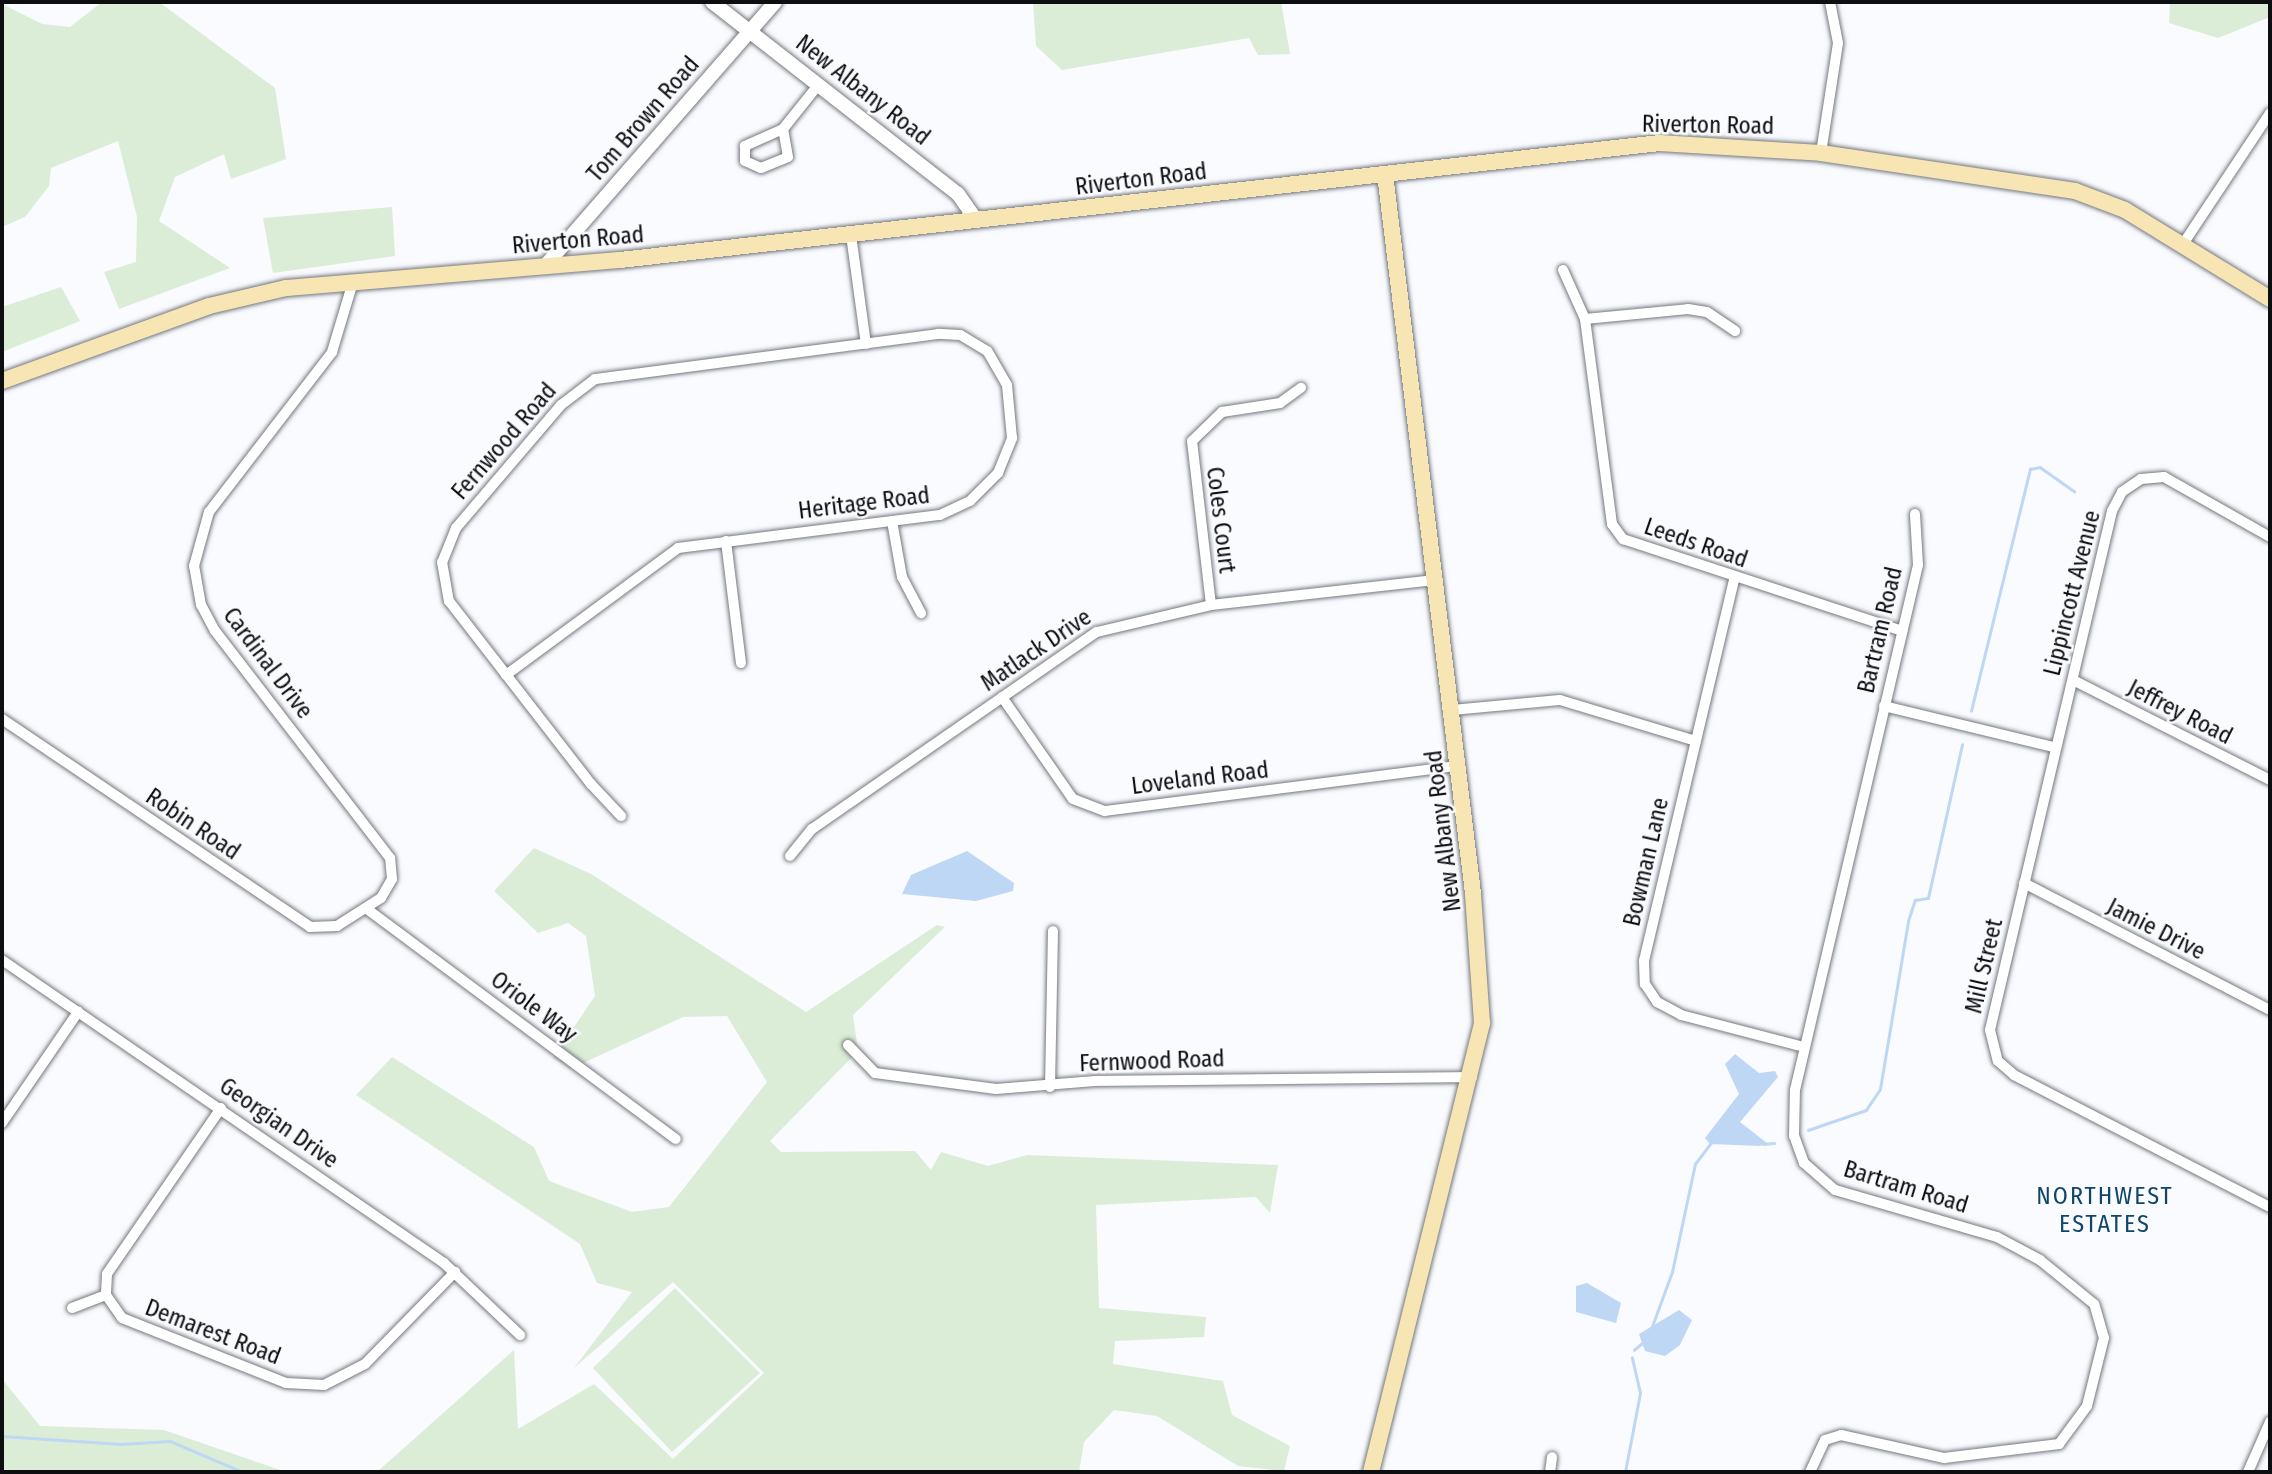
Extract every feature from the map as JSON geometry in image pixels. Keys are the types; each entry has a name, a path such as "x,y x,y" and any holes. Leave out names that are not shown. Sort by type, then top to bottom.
{"main road":[{"name":"Riverton Road","path":"2,381 209,306 353,282 545,266 851,235 1659,143 1821,153 2075,191 2125,210 2181,247 2270,299"},
{"name":"New Albany Road","path":"1371,1472 1472,1077 1481,987 1452,710 1385,174"}],"street":[{"name":"New Albany Road","path":"712,2 958,194 977,221"},
{"name":"Tom Brown Road","path":"545,266 775,2"},
{"path":"1821,153 1838,43 1830,2"},
{"path":"783,130 788,156 782,163 761,167 745,161 745,146 783,130 819,84"},
{"path":"2181,247 2270,113"},
{"path":"851,235 866,344"},
{"name":"Leeds Road","path":"1563,270 1585,319 1616,531 1642,550 1902,631"},
{"name":"Cardinal Drive","path":"353,282 332,352 209,512 194,566 201,606 215,631 390,858 392,879 368,909"},
{"path":"1585,319 1688,309 1707,313 1735,331"},
{"name":"Heritage Road","path":"506,675 657,559 690,545 940,515 970,502 1008,456 1012,417 999,366 979,344 938,334 866,344"},
{"name":"Fernwood Road","path":"621,816 449,601 442,562 456,528 561,405 583,385 619,372 866,344"},
{"name":"Coles Court","path":"1211,605 1192,442 1222,412 1280,403 1301,388"},
{"name":"Lippincott Avenue","path":"2054,747 2073,680 2112,511 2122,492 2141,479 2164,477 2270,537"},
{"name":"Bartram Road","path":"1810,1472 1825,1440 1841,1435 1944,1458 2059,1444 2087,1406 2104,1338 2099,1314 2087,1296 2012,1243 1849,1195 1813,1174 1798,1150 1792,1121 1804,1047 1919,553 1915,514"},
{"path":"892,521 902,577 921,613"},
{"path":"726,541 741,663"},
{"name":"Matlack Drive","path":"790,856 813,829 1097,632 1211,605 1435,580"},
{"name":"Bowman Lane","path":"1734,580 1644,961 1645,984 1657,1002 1681,1015 1804,1047"},
{"name":"Jeffrey Road","path":"2073,680 2270,780"},
{"name":"Loveland Road","path":"1002,697 1073,799 1105,811 1458,766"},
{"path":"1452,710 1560,700 1696,741"},
{"path":"1884,706 2054,747"},
{"name":"Robin Road","path":"2,719 310,927 337,926 368,909"},
{"name":"Mill Street","path":"2054,747 1990,1030 1998,1061 2270,1207"},
{"name":"Jamie Drive","path":"2024,883 2270,1010"},
{"name":"Oriole Way","path":"368,909 676,1139"},
{"path":"1050,1087 1054,931"},
{"name":"Georgian Drive","path":"2,960 455,1272 520,1335"},
{"path":"2,1123 78,1012"},
{"name":"Fernwood Road","path":"848,1045 863,1066 886,1076 996,1089 1050,1087 1095,1081 1472,1077"},
{"path":"72,1308 106,1295 107,1274 220,1108"},
{"name":"Demarest Road","path":"106,1295 130,1322 312,1387 336,1383 365,1364 455,1272"},
{"path":"2248,1472 2270,1422"},
{"path":"1550,1472 1552,1457"}],"green space":[{"path":"102,2 159,2 275,88 286,159 231,179 224,154 175,177 159,221 230,268 119,309 104,272 136,262 137,217 118,141 51,168 49,186 25,217 2,227 2,4 42,24 70,27"},
{"path":"1033,2 1281,2 1290,54 1258,55 1249,38 1062,70 1036,46"},
{"path":"2170,2 2270,2 2270,17 2218,38 2169,23"},
{"path":"392,207 395,256 273,273 263,218"},
{"path":"61,287 80,321 2,352 2,307"},
{"path":"534,848 591,874 806,1012 937,925 945,927 853,1015 858,1051 770,1141 781,1152 915,1151 931,1170 941,1152 988,1166 1027,1155 1278,1165 1270,1213 1256,1197 1096,1205 1099,1308 1206,1317 1204,1337 1115,1341 1113,1364 1223,1381 1232,1415 1290,1446 1284,1471 1238,1466 1157,1416 1114,1410 1084,1442 1079,1472 377,1472 514,1350 518,1429 594,1384 673,1459 764,1373 673,1282 574,1368 632,1292 597,1283 580,1244 356,1095 392,1057 534,1147 549,1181 632,1212 669,1207 767,1082 727,1016 683,1017 570,1069 553,1058 595,996 586,936 568,923 538,933 494,891"},
{"path":"675,1288 760,1373 672,1452 593,1368"},
{"path":"2,1379 40,1426 164,1430 286,1472 2,1472"}],"water":[{"path":"967,851 1014,883 1013,891 976,901 902,894 911,875"},
{"path":"1735,1054 1759,1073 1775,1071 1778,1077 1740,1122 1767,1143 1760,1146 1710,1144 1705,1138 1739,1094 1725,1064"},
{"path":"1587,1283 1621,1303 1616,1323 1576,1312 1576,1286"},
{"path":"1679,1310 1692,1320 1680,1345 1665,1356 1645,1351 1639,1334"}],"waterway":[{"path":"1971,711 2030,469 2040,467 2074,491"},
{"path":"1808,1130 1866,1110 1880,1089 1908,921 1915,900 1928,898 1962,745"},
{"path":"1650,1332 1672,1272 1695,1164 1711,1143"},
{"path":"1763,1144 1774,1143"},
{"path":"1634,1350 1642,1343"},
{"path":"1625,1472 1640,1393 1632,1358"},
{"path":"2,1436 121,1444 170,1441 243,1472"}],"district":[{"name":"NORTHWEST ESTATES","path":"2105,1211"}]}
